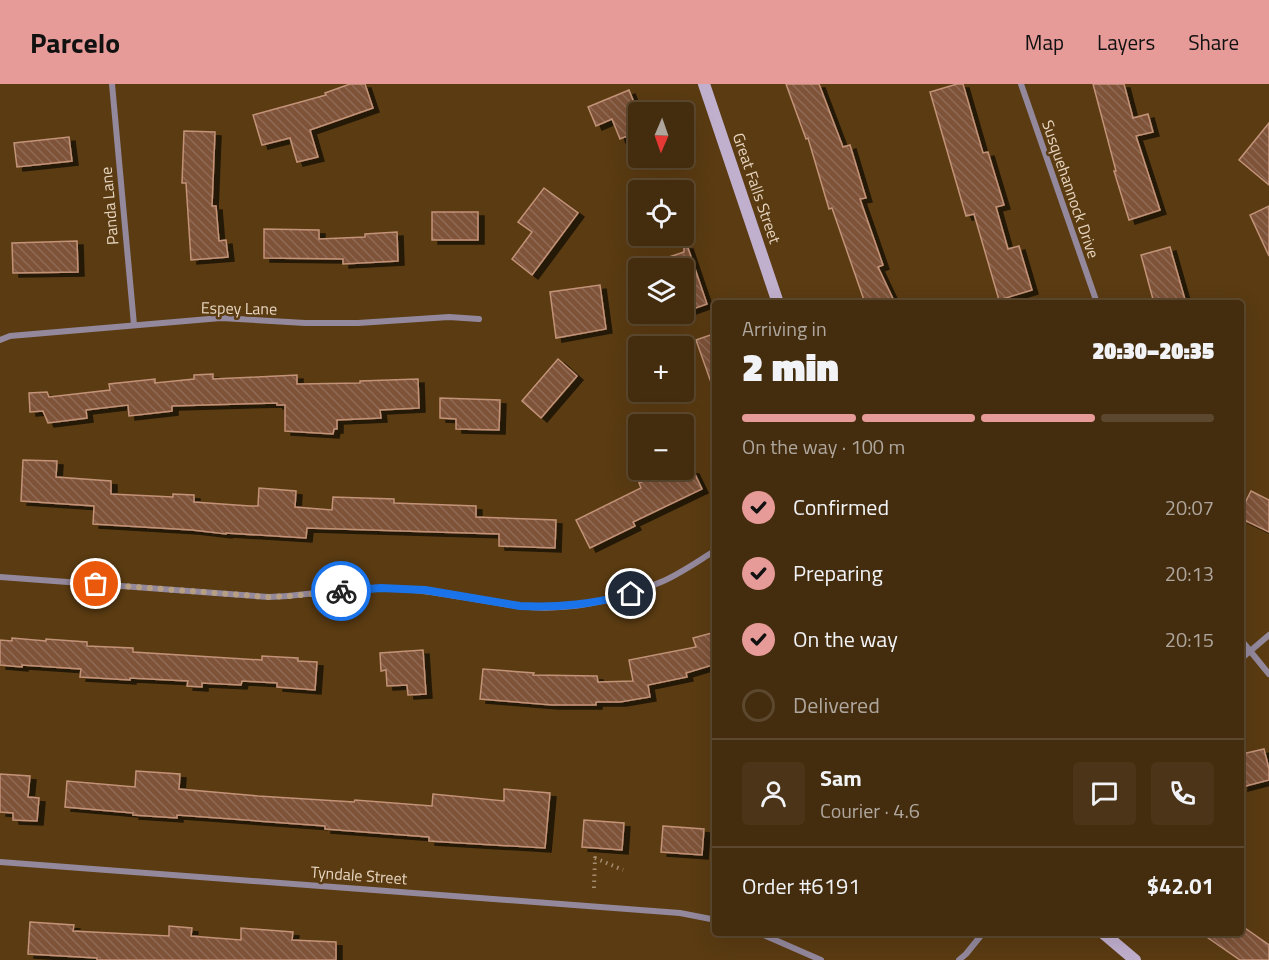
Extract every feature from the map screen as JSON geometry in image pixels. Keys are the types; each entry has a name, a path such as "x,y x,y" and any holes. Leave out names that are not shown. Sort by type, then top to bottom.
{"main road":[{"name":"Great Falls Street","path":"704,84 777,300"},
{"path":"1107,936 1135,960"}],"street":[{"name":"Panda Lane","path":"112,84 134,325"},
{"name":"Susquehannock Drive","path":"1021,84 1096,300"},
{"name":"Espey Lane","path":"0,340 10,336 221,318 305,323 479,319"},
{"path":"0,577 269,597 381,588 425,590 520,606 559,607 595,603 631,594 662,582 712,552"},
{"path":"1244,656 1269,634"},
{"path":"1244,644 1269,674"},
{"name":"Tyndale Street","path":"0,862 680,913 712,919"},
{"path":"766,936 821,960"},
{"path":"959,960 981,936"}],"path":[{"path":"594,888 595,858 623,870"}],"building":[{"path":"350,84 365,84 373,108 310,130 318,157 297,162 290,138 262,145 253,115 326,95 325,93"},
{"path":"786,84 819,84 843,147 850,145 866,198 860,199 883,265 878,267 894,300 864,300 832,208 829,209 808,138 806,139"},
{"path":"963,84 983,153 988,152 1004,205 996,207 1008,249 1019,246 1032,290 999,300 974,214 966,216 930,92"},
{"path":"1093,84 1124,84 1133,118 1148,114 1153,132 1136,136 1160,210 1129,220 1114,171 1116,171"},
{"path":"629,90 634,102 628,102 628,136 620,139 612,119 596,126 588,107"},
{"path":"1269,123 1269,185 1239,160"},
{"path":"184,131 215,132 212,206 216,206 219,241 226,240 228,257 191,260 186,183 182,183"},
{"path":"69,137 72,161 17,167 14,143"},
{"path":"544,188 578,213 532,275 512,259 532,232 518,222"},
{"path":"1269,206 1269,256 1250,215"},
{"path":"432,212 478,212 478,240 432,240"},
{"path":"264,229 319,230 319,239 365,237 365,234 397,232 398,261 343,264 343,259 264,258"},
{"path":"77,241 78,272 13,273 12,243"},
{"path":"684,246 687,246 691,258 666,258 684,252"},
{"path":"1170,247 1185,300 1153,300 1141,255"},
{"path":"694,266 707,304 694,309"},
{"path":"600,285 606,329 556,338 550,292"},
{"path":"712,334 712,385 696,340"},
{"path":"558,359 577,376 541,418 522,401"},
{"path":"213,374 213,379 297,375 297,384 418,379 419,408 380,410 381,418 337,420 337,429 334,429 333,434 285,431 285,405 277,405 277,403 172,406 172,411 129,416 128,405 86,410 87,418 48,423 43,411 30,412 29,393 47,392 49,397 110,390 109,384 155,379 155,383 194,379 194,375"},
{"path":"440,398 500,400 499,430 456,429 456,419 440,418"},
{"path":"23,460 57,461 56,477 111,481 111,494 173,497 173,494 194,495 194,502 258,506 259,488 296,491 295,507 332,510 333,497 394,499 394,503 476,506 476,517 556,520 555,548 499,546 499,534 307,528 306,538 93,524 94,506 21,501"},
{"path":"694,472 702,489 633,522 635,526 590,548 576,520 641,488 639,483 646,480 694,480"},
{"path":"1251,491 1269,500 1269,532 1244,520 1244,505"},
{"path":"712,633 712,665 686,673 687,677 648,685 650,697 620,702 596,702 596,705 552,705 480,699 483,669 534,673 533,675 597,676 598,682 633,681 629,660 696,647 693,638"},
{"path":"12,638 87,642 87,646 133,648 133,652 262,660 262,656 298,658 298,661 317,662 315,690 277,687 277,683 242,681 241,685 202,683 202,687 187,686 188,681 80,677 81,669 0,665 0,640 12,641"},
{"path":"423,650 426,694 408,695 407,685 387,686 386,670 381,671 380,653"},
{"path":"1264,749 1269,780 1244,786 1244,754"},
{"path":"136,771 180,774 179,789 354,802 355,800 432,806 433,794 504,801 504,789 550,793 545,848 429,841 429,837 325,829 325,826 177,815 177,818 133,815 133,813 65,807 67,781 135,787"},
{"path":"0,774 30,776 28,797 39,798 37,821 13,820 13,813 0,812"},
{"path":"584,820 624,823 622,850 582,847"},
{"path":"663,826 704,829 702,855 661,852"},
{"path":"30,922 74,925 73,931 169,936 169,926 192,928 191,936 241,940 241,928 293,932 292,940 336,942 336,960 97,960 97,958 28,954"},
{"path":"1244,927 1269,945 1269,960 1240,960 1205,936 1244,936"}],"way so far":[{"path":"96,584 269,597 341,591"}],"route":[{"path":"341,591 381,588 425,590 530,607 595,603 631,594"}]}
